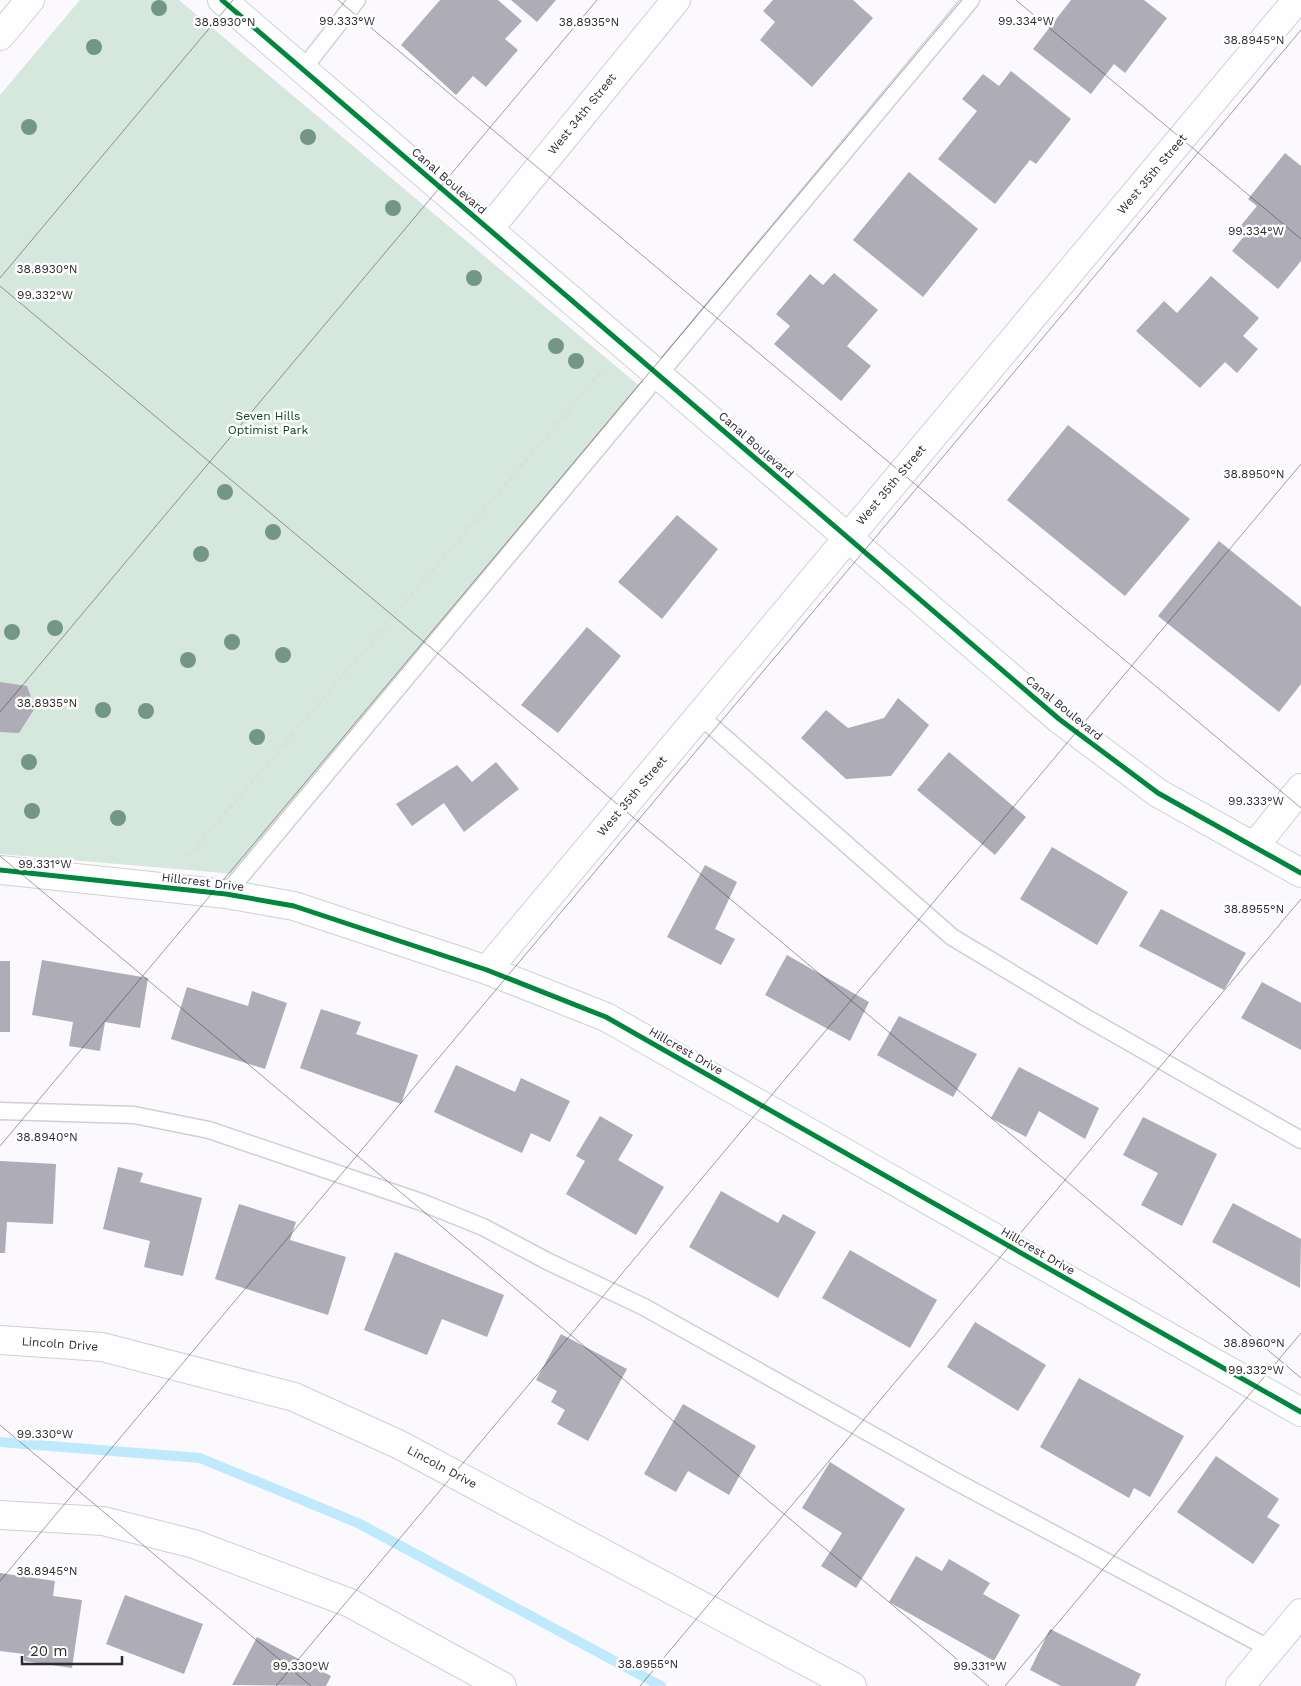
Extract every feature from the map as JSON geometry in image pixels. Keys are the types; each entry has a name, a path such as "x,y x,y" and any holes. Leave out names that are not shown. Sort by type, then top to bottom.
{"street":[{"path":"0,36 30,0"},
{"name":"Canal Boulevard","path":"222,0 848,536 1059,720 1158,793 1301,873"},
{"name":"West 34th Street","path":"489,229 676,0"},
{"name":"West 35th Street","path":"487,970 1297,0"},
{"path":"1254,847 1301,788"},
{"name":"Hillcrest Drive","path":"0,870 226,894 294,906 487,970 606,1017 1301,1412"},
{"name":"Lincoln Drive","path":"0,1340 102,1347 294,1397 398,1444 852,1686"},
{"path":"0,1515 103,1521 194,1544 350,1603 502,1686"},
{"path":"1240,1686 1301,1613"}],"lane":[{"path":"303,69 357,0"},
{"path":"226,894 971,0"},
{"path":"700,715 952,937 1085,1017 1301,1140"},
{"path":"0,1111 134,1115 209,1130 421,1202 483,1227 547,1261 644,1307 953,1480 1270,1649"}],"path":[{"path":"188,857 623,344"}],"green space":[{"name":"Seven Hills Optimist Park","path":"80,0 179,0 643,389 236,874 0,854 0,95"}],"building":[{"path":"440,0 498,0 522,21 505,39 518,50 486,87 473,76 456,95 401,45"},
{"path":"511,0 556,0 537,22"},
{"path":"773,0 853,0 873,18 812,87 760,40 775,22 763,11"},
{"path":"1071,0 1144,0 1167,18 1125,73 1114,64 1091,94 1033,49"},
{"path":"1011,71 1071,119 1036,164 1030,160 995,204 938,159 977,111 962,99 983,74 999,86"},
{"path":"1285,153 1301,166 1301,261 1278,289 1232,251 1245,235 1238,229 1257,206 1248,199"},
{"path":"909,172 978,229 923,297 853,240"},
{"path":"834,273 878,310 847,346 871,366 841,401 774,344 790,326 776,314 810,274 823,285"},
{"path":"1211,276 1259,318 1243,336 1258,349 1237,373 1225,362 1200,388 1136,331 1164,301 1177,313"},
{"path":"1068,425 1190,519 1125,596 1007,500"},
{"path":"677,515 718,549 662,619 618,582"},
{"path":"1219,541 1301,607 1301,684 1279,712 1158,616"},
{"path":"587,627 621,656 558,733 521,705"},
{"path":"0,682 27,686 35,708 19,733 0,732"},
{"path":"898,698 929,725 891,776 846,779 801,738 826,710 848,728 884,718"},
{"path":"949,752 1026,817 995,855 917,790"},
{"path":"496,762 519,789 464,832 444,803 412,826 396,804 457,765 472,782"},
{"path":"1052,847 1128,892 1097,945 1020,899"},
{"path":"705,865 737,882 715,929 735,939 721,965 667,937"},
{"path":"1161,909 1246,953 1224,990 1139,946"},
{"path":"787,955 869,1002 850,1041 765,995"},
{"path":"42,960 148,978 140,1028 105,1022 100,1051 69,1046 73,1022 32,1015"},
{"path":"0,961 10,961 10,1032 0,1032"},
{"path":"1262,982 1301,1003 1301,1050 1241,1018"},
{"path":"187,987 248,1006 252,991 287,1003 265,1069 171,1039"},
{"path":"321,1009 361,1022 356,1034 418,1055 401,1104 300,1068"},
{"path":"899,1016 977,1054 953,1097 877,1055"},
{"path":"456,1065 515,1092 521,1078 570,1101 550,1142 531,1133 522,1153 434,1112"},
{"path":"1019,1067 1099,1108 1085,1139 1039,1111 1026,1137 991,1118"},
{"path":"600,1116 633,1135 618,1160 664,1187 636,1235 566,1194 585,1161 576,1156"},
{"path":"1143,1117 1217,1154 1182,1226 1141,1205 1158,1173 1123,1155"},
{"path":"0,1161 56,1164 53,1224 7,1222 5,1253 0,1253"},
{"path":"118,1167 143,1173 140,1182 202,1198 183,1276 144,1267 150,1241 103,1229"},
{"path":"721,1191 778,1223 783,1214 816,1232 778,1298 689,1247"},
{"path":"1233,1203 1301,1239 1300,1288 1212,1242"},
{"path":"239,1204 296,1222 290,1240 346,1257 328,1315 215,1279"},
{"path":"850,1250 937,1300 910,1348 822,1298"},
{"path":"395,1252 504,1295 487,1337 442,1319 427,1355 364,1330"},
{"path":"975,1322 1046,1365 1018,1411 947,1367"},
{"path":"561,1334 627,1369 588,1441 557,1424 565,1410 551,1402 557,1391 536,1380"},
{"path":"1079,1378 1184,1436 1150,1497 1134,1488 1129,1498 1040,1447"},
{"path":"683,1404 756,1446 729,1495 688,1471 676,1492 644,1474"},
{"path":"1216,1456 1279,1499 1267,1517 1280,1525 1253,1564 1177,1512"},
{"path":"830,1462 905,1509 856,1588 821,1566 842,1533 802,1508"},
{"path":"916,1556 942,1571 949,1559 990,1583 983,1594 1020,1615 994,1661 889,1602"},
{"path":"0,1573 55,1581 53,1596 82,1600 72,1668 24,1661 24,1654 0,1651"},
{"path":"125,1595 203,1624 184,1674 106,1644"},
{"path":"1050,1629 1141,1674 1135,1686 1061,1686 1030,1670"},
{"path":"257,1637 331,1676 326,1686 232,1685"}],"waterway":[{"path":"0,1442 200,1458 358,1523 661,1686"}],"cycle path":[{"path":"222,0 1059,719 1158,793 1301,873"},
{"path":"0,870 226,894 294,906 487,970 606,1017 1301,1412"}]}
